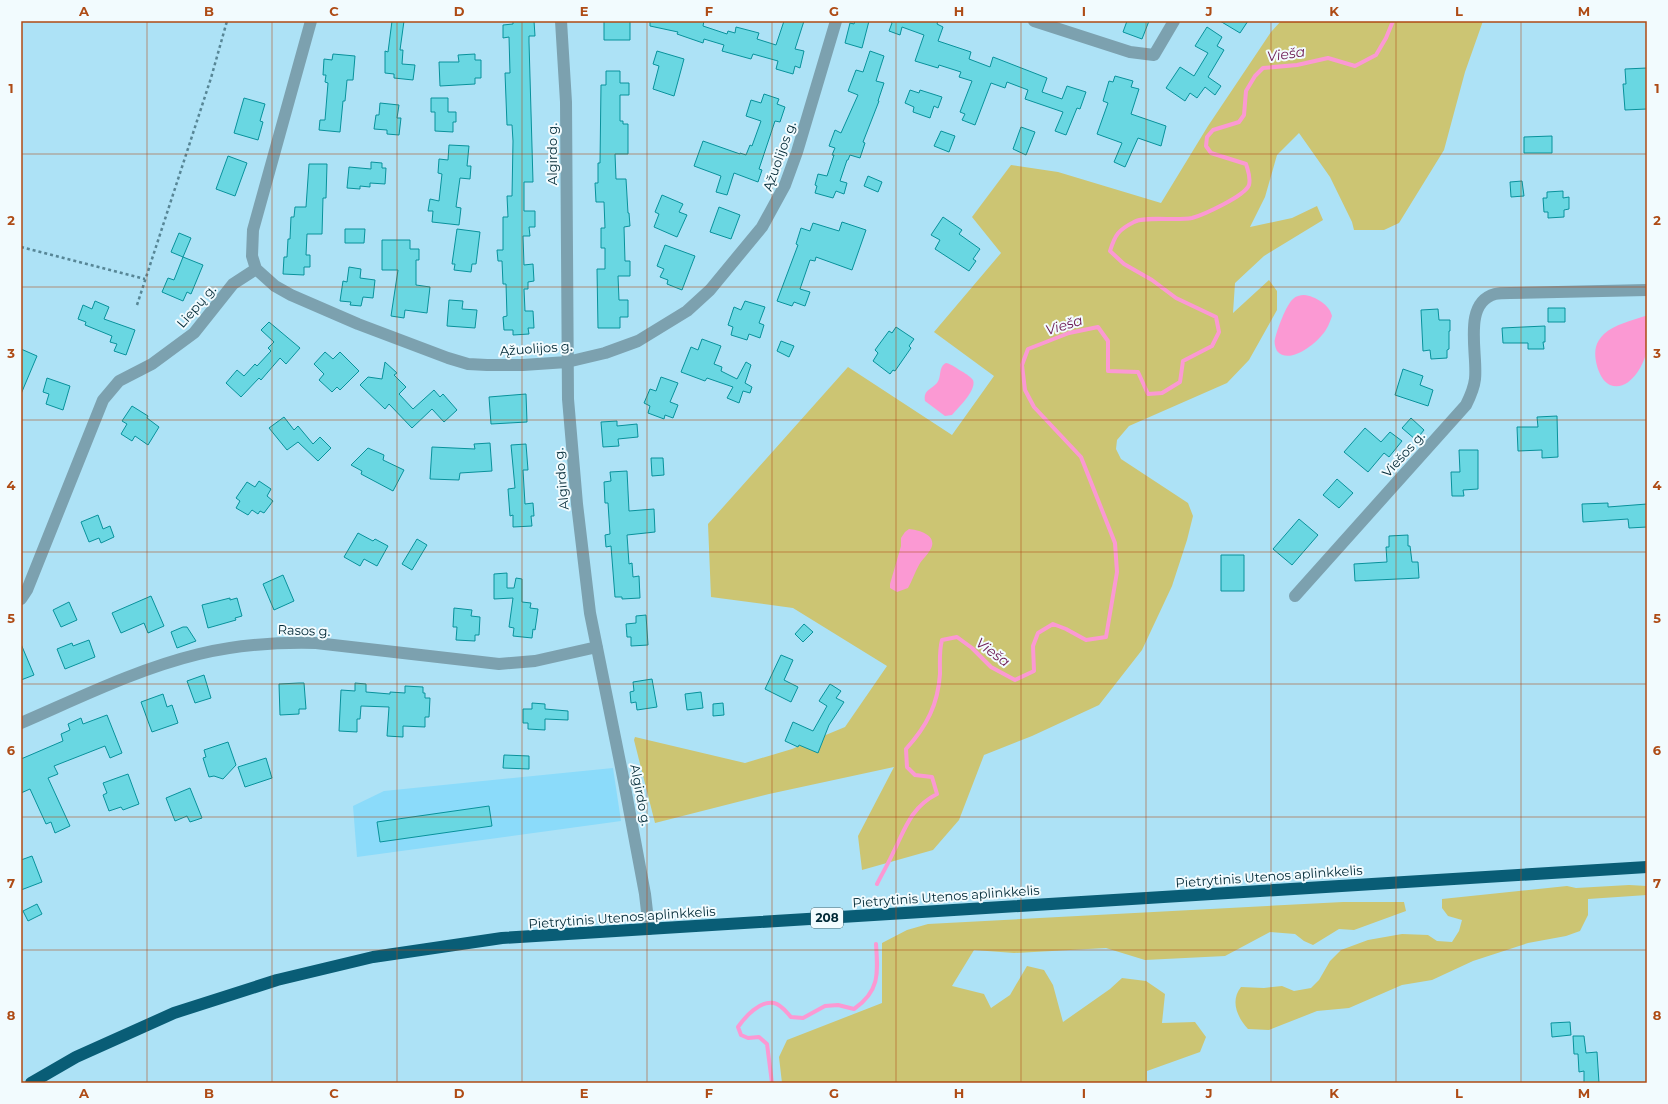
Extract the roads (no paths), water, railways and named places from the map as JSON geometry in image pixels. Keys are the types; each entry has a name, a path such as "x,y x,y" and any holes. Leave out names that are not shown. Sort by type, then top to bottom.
{"highway":[{"name":"Pietrytinis Utenos aplinkkelis","path":"31,1083 76,1057 174,1013 277,980 373,957 502,938 1647,867"}],"street":[{"path":"256,269 252,256 253,230 311,21"},
{"name":"Algirdo g.","path":"561,21 566,102 568,399 577,504 590,613 644,887 649,929"},
{"name":"Ąžuolijos g.","path":"256,269 271,283 291,295 358,324 468,364 487,366 567,362 605,353 638,341 687,311 710,290 762,227 785,184 797,152 836,21"},
{"path":"1034,21 1130,52 1154,55 1174,21"},
{"name":"Liepų g.","path":"21,599 103,400 119,381 152,364 194,333 233,284 256,269"},
{"name":"Viešos g.","path":"1295,596 1466,405 1475,380 1476,364 1473,321 1477,307 1486,298 1494,294 1647,290"},
{"name":"Rasos g.","path":"21,723 141,672 200,654 260,644 286,642 316,643 499,664 535,661 597,647"}],"waterway":[{"name":"Vieša","path":"877,884 910,819 921,805 937,794 932,777 915,775 907,767 906,749 920,732 934,705 939,685 942,640 957,637 972,648 991,667 1015,680 1034,671 1033,646 1038,633 1053,624 1086,640 1106,637 1117,572 1115,543 1081,457 1034,407 1025,390 1022,365 1028,349 1069,333 1098,327 1108,341 1108,371 1138,372 1148,394 1162,393 1180,382 1183,361 1212,346 1219,332 1216,317 1176,298 1152,280 1124,264 1110,251 1116,237 1121,230 1139,220 1192,218 1214,209 1246,189 1250,182 1246,164 1211,153 1206,146 1207,137 1213,130 1239,122 1244,115 1246,91 1255,76 1263,68 1297,65 1328,58 1355,66 1376,55 1386,38 1393,21"},
{"name":"Vieša","path":"772,1083 767,1044 759,1037 748,1038 741,1035 738,1027 753,1010 763,1004 769,1003 779,1005 791,1017 803,1018 825,1006 838,1005 854,1009 869,995 876,981 876,944"}]}
